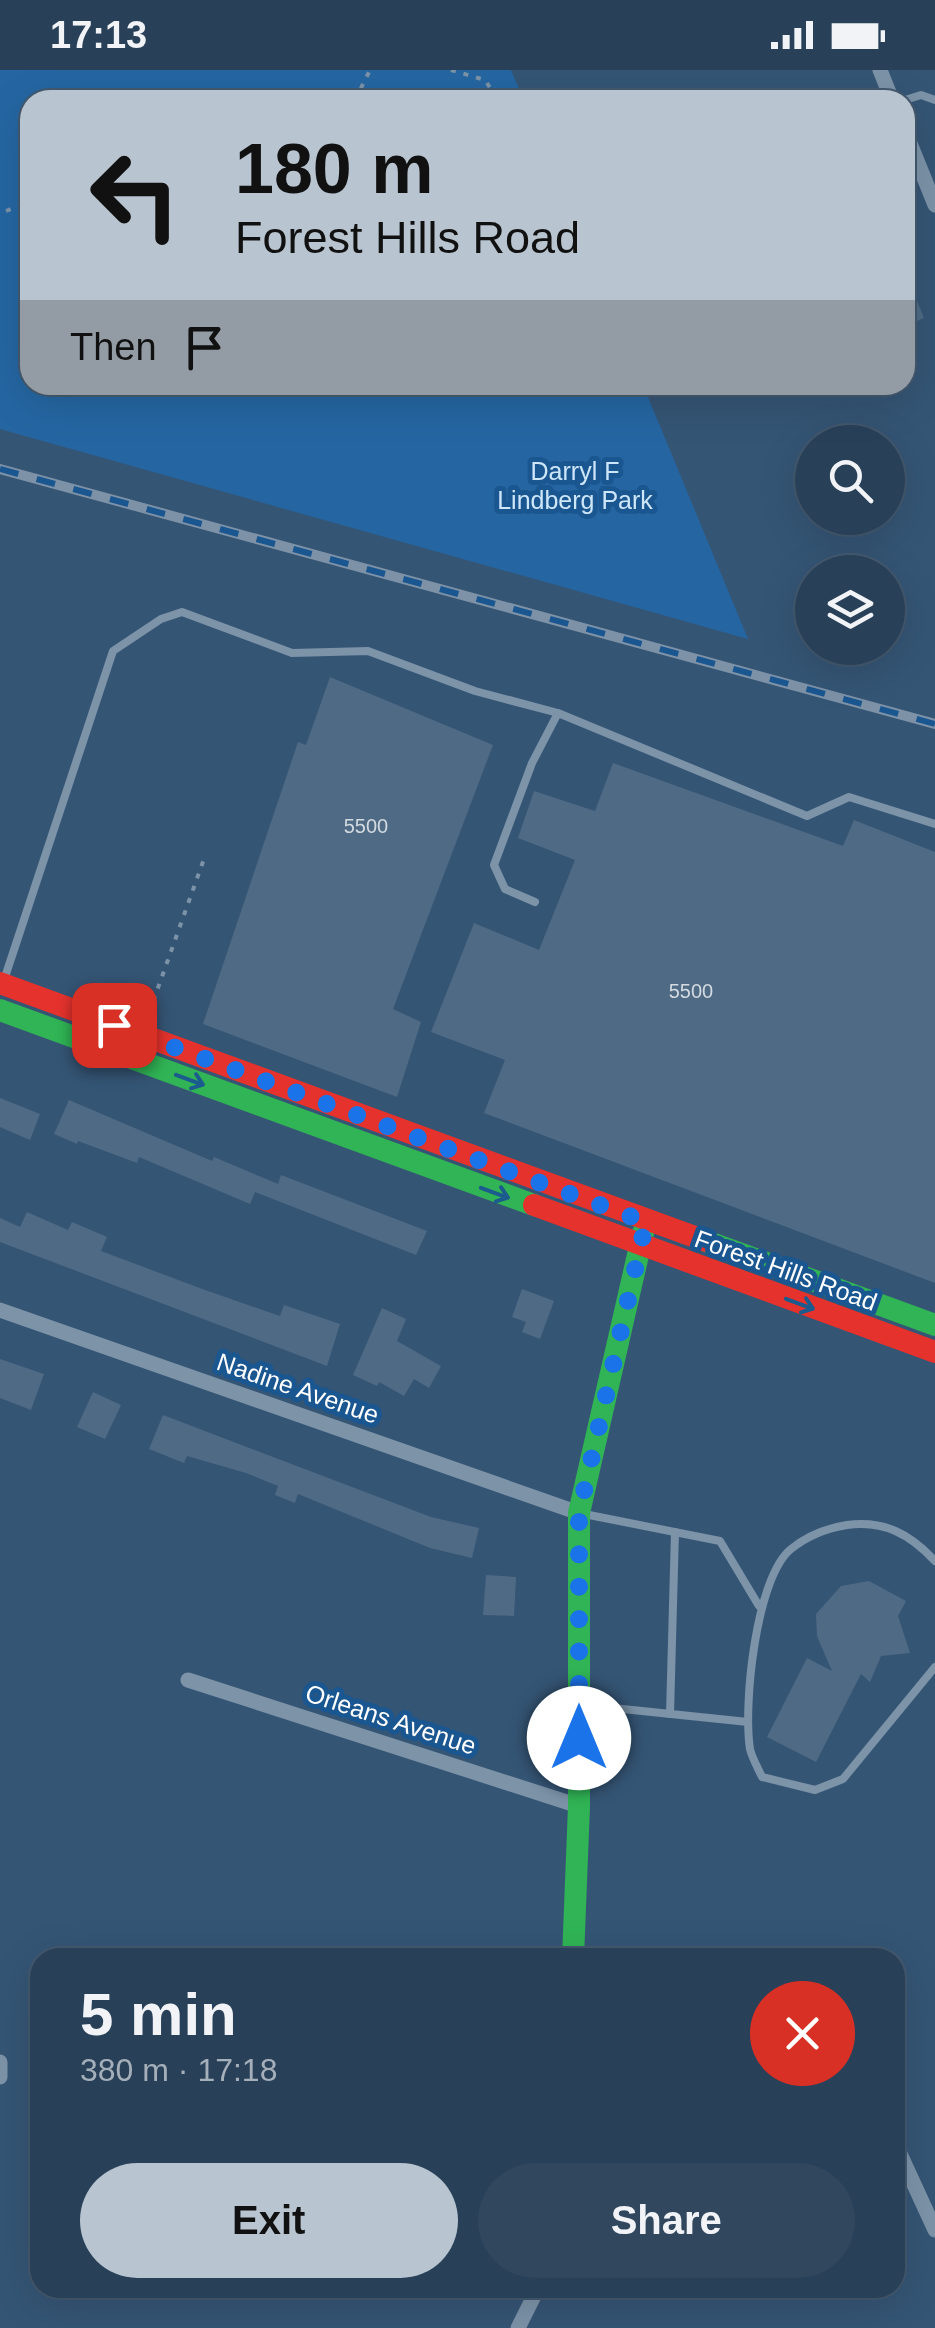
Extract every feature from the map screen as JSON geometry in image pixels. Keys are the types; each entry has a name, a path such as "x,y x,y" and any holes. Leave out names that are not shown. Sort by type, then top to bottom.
{"street":[{"path":"915,156 935,205"},
{"name":"Forest Hills Road","path":"1,987 935,1324"},
{"name":"Forest Hills Road","path":"0,1010 935,1352"},
{"path":"573,1948 579,1806 579,1513 646,1222"},
{"name":"Nadine Avenue","path":"0,1310 579,1513"},
{"name":"Orleans Avenue","path":"188,1680 579,1806"},
{"path":"0,2062 0,2076"},
{"path":"905,2165 935,2230"},
{"path":"518,2328 533,2298"}],"lane":[{"path":"1,987 113,651 161,619 182,612 292,653 368,651 476,691 558,713 807,816 850,798 935,824"},
{"path":"535,902 505,889 494,864 532,763 558,713"},
{"path":"579,1513 720,1541 759,1606"},
{"path":"935,1562 902,1532 869,1522 828,1528 788,1550 759,1606 748,1722 750,1752 762,1777 816,1790 843,1779 935,1667"},
{"path":"670,1714 674,1532"},
{"path":"579,1704 748,1722"}],"path":[{"path":"452,70 485,80 492,90"},
{"path":"6,210 20,205"},
{"path":"149,1013 205,856"}],"green space":[{"name":"Darryl F Lindberg Park","path":"0,70 511,70 520,90 20,90 20,395 647,395 748,639 0,429"}],"building":[{"path":"915,296 924,318 915,322"},
{"path":"330,677 493,745 393,1009 421,1022 397,1097 203,1024 298,742 306,745"},
{"path":"613,763 843,846 854,820 935,852 935,1283 484,1113 505,1060 431,1032 474,923 539,950 575,860 518,838 534,791 595,811"},
{"path":"0,1098 40,1114 30,1140 0,1127"},
{"path":"69,1100 212,1161 214,1157 278,1184 281,1175 427,1231 416,1255 255,1192 250,1204 139,1157 137,1163 78,1141 77,1144 54,1134"},
{"path":"27,1212 68,1230 72,1222 107,1237 101,1251 205,1290 280,1316 284,1305 340,1324 327,1366 0,1242 0,1218 20,1227"},
{"path":"522,1289 554,1301 540,1339 522,1332 526,1322 512,1317"},
{"path":"382,1308 406,1319 397,1341 441,1366 429,1388 414,1379 404,1396 379,1382 377,1386 353,1375"},
{"path":"0,1359 44,1374 31,1410 0,1398"},
{"path":"93,1392 121,1405 105,1439 77,1427"},
{"path":"163,1415 431,1517 479,1528 472,1558 430,1548 298,1494 295,1503 275,1495 278,1486 246,1473 187,1456 184,1463 149,1449"},
{"path":"486,1575 516,1577 514,1616 483,1615"},
{"path":"869,1581 906,1601 898,1616 910,1653 881,1656 870,1682 861,1674 816,1762 767,1737 807,1658 832,1671 817,1636 816,1614 841,1586"}],"railway":[{"path":"0,469 935,724"}],"traffic: fast":[{"path":"0,1010 534,1205"},
{"path":"573,1948 579,1806 579,1513 643,1233"},
{"path":"706,1241 935,1325"}],"traffic: jam":[{"path":"0,983 706,1241"},
{"path":"534,1205 935,1352"}],"route":[{"path":"114,1025 646,1222 579,1513 579,1738"}]}
